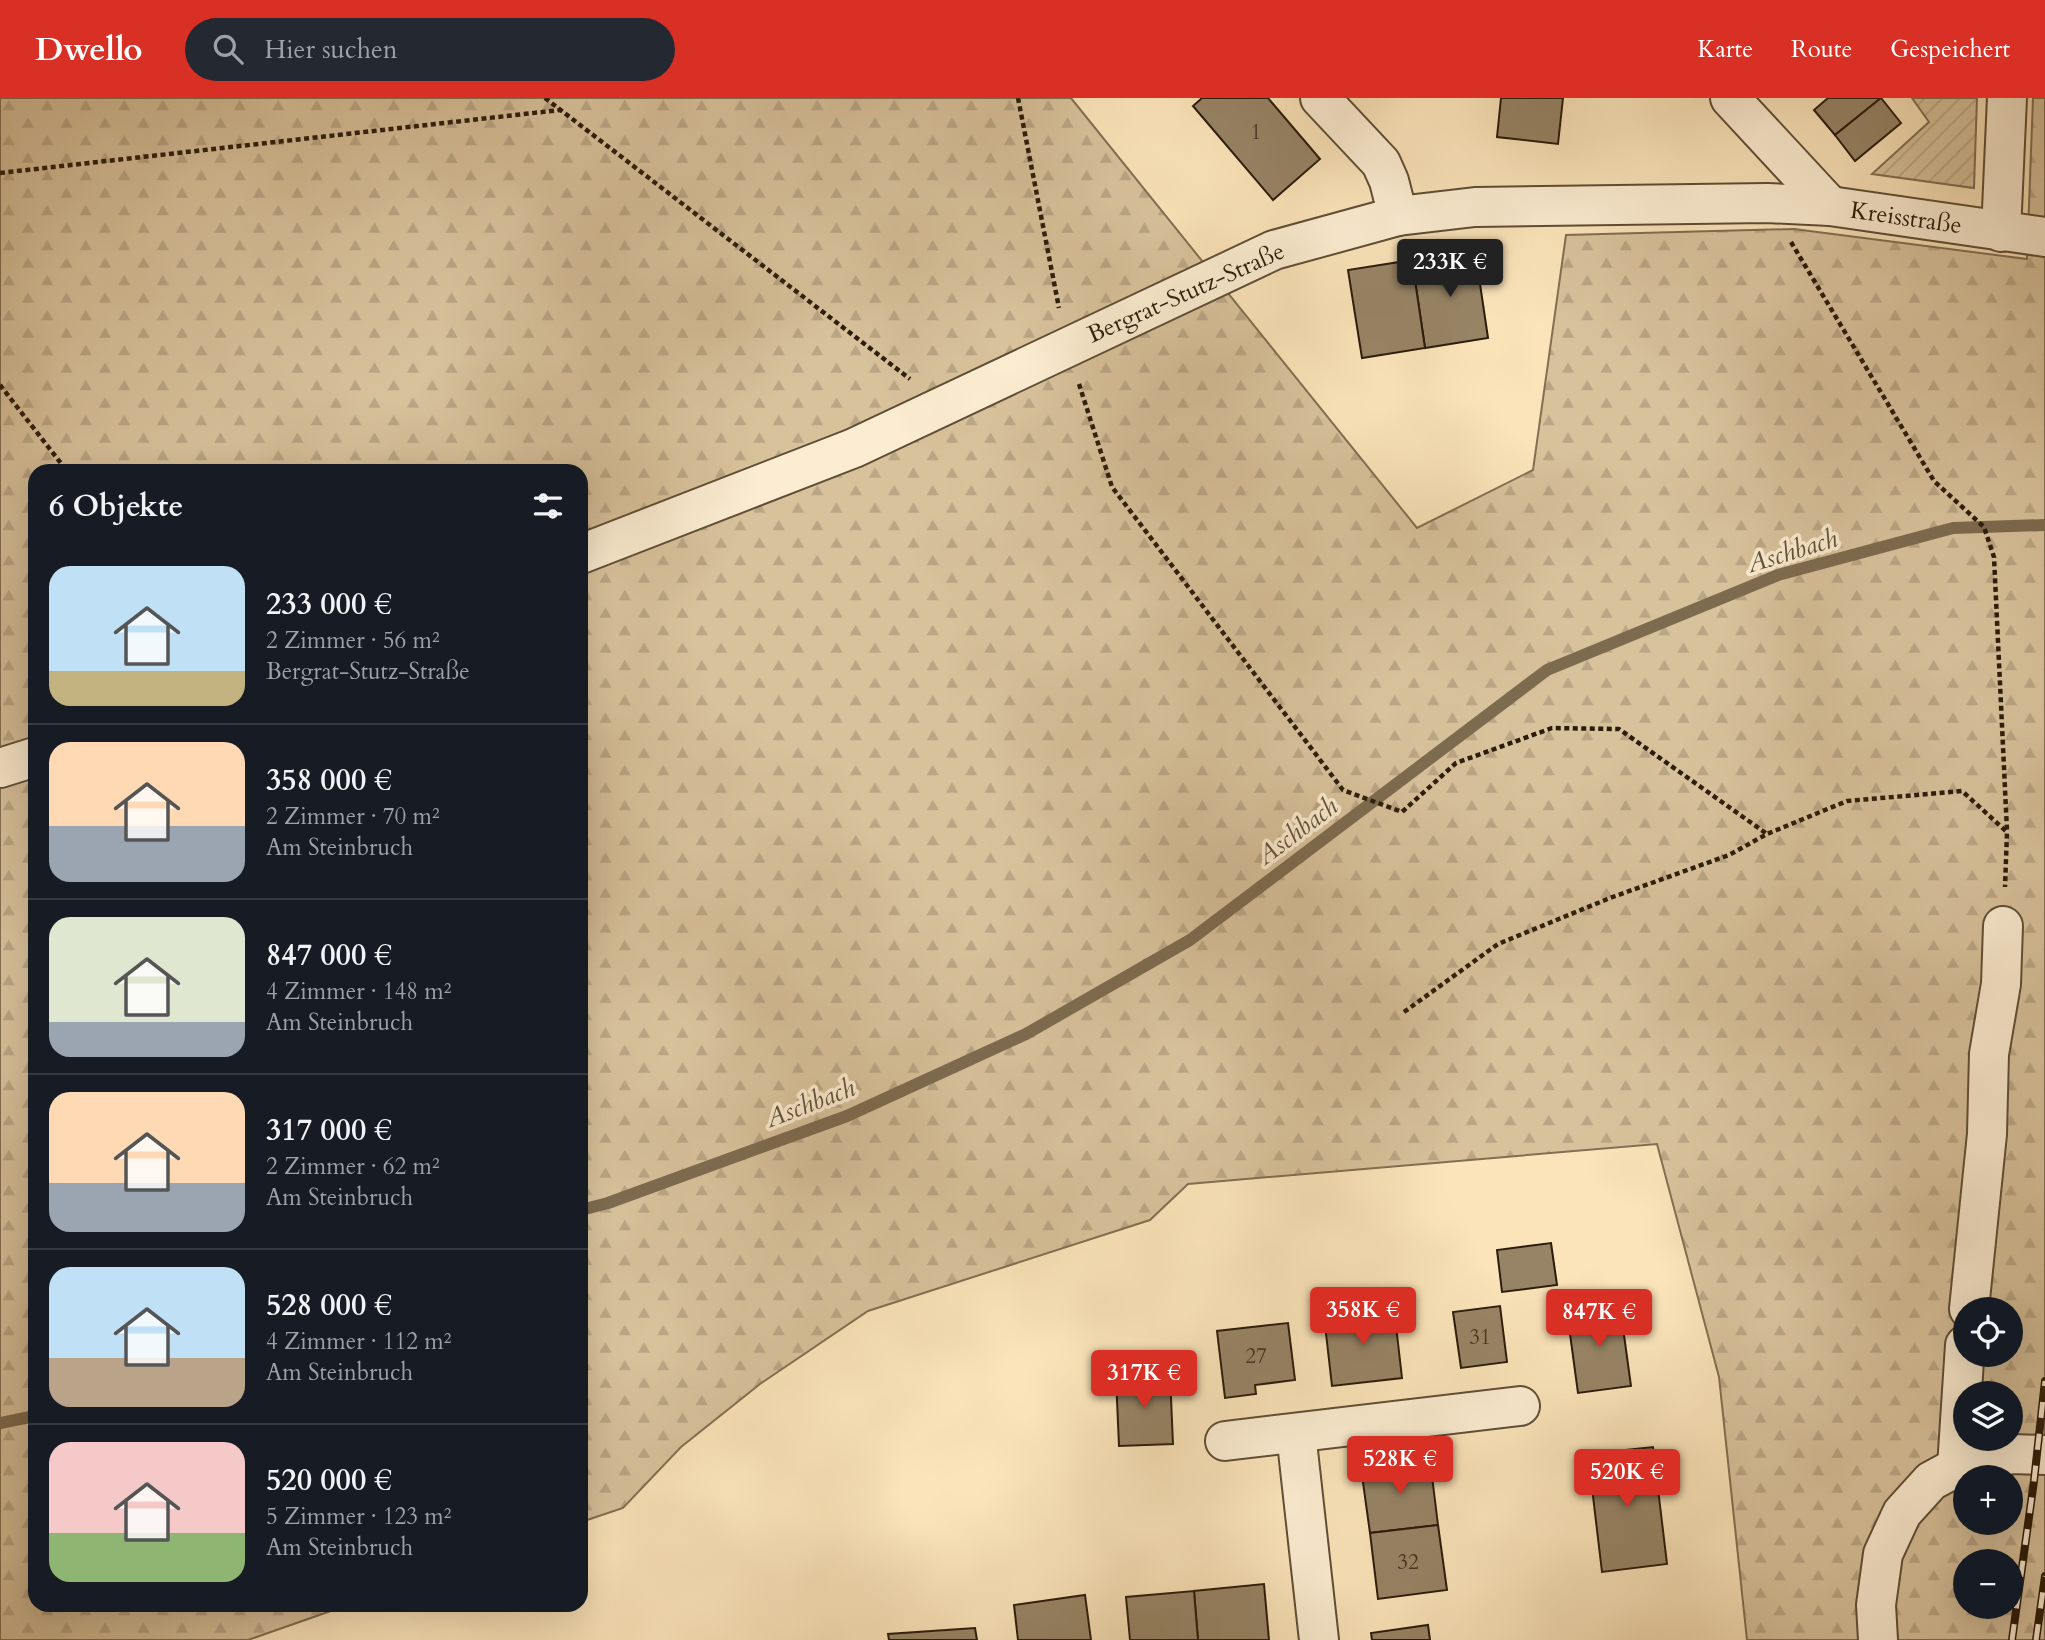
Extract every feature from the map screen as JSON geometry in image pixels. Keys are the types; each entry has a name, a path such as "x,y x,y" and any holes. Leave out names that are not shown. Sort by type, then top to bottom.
{"street":[{"path":"1320,98 1381,163 1398,215"},
{"name":"Kreisstraße","path":"1730,98 1830,206 2045,237"},
{"path":"2001,232 2007,98"},
{"name":"Bergrat-Stutz-Straße","path":"588,551 854,447 1274,250 1398,215 1475,207 1767,203 1830,206"},
{"path":"0,768 28,759"},
{"path":"1970,1297 1987,1134 1989,1054 2000,984 2003,926"},
{"path":"1957,1465 1964,1367"},
{"path":"1225,1441 1520,1406"},
{"path":"1296,1433 1319,1640"},
{"path":"1965,1465 2012,1454 2045,1455"},
{"path":"1878,1640 1876,1605 1882,1554 1902,1513 1931,1481 1953,1469"}],"path":[{"path":"545,98 944,405"},
{"path":"1018,98 1067,347 1112,487 1343,790 1402,812 1456,763 1552,728 1619,729 1767,834"},
{"path":"0,173 560,110"},
{"path":"1767,203 1934,481 1984,527 1994,557 2007,832 2003,926"},
{"path":"0,384 62,464"},
{"path":"1404,1012 1498,944 1609,898 1729,855 1767,834 1847,802 1962,791 2007,832"}],"green space":[{"path":"0,98 1071,98 1417,528 1533,470 1566,235 1794,229 2027,259 2033,98 2045,98 2045,1640 1747,1640 1719,1377 1657,1144 1188,1184 1150,1220 868,1311 760,1384 681,1447 623,1508 588,1520 588,464 28,464 28,1612 328,1612 248,1640 0,1640"},
{"path":"1912,98 1977,98 1974,188 1872,174 1929,122"}],"building":[{"path":"1202,98 1268,98 1320,159 1273,200 1193,106"},
{"path":"1501,98 1563,98 1558,144 1497,137"},
{"path":"1828,98 1881,98 1835,135 1814,110"},
{"path":"1881,98 1901,123 1855,161 1835,135"},
{"path":"1475,250 1488,338 1425,348 1412,260"},
{"path":"1412,260 1425,348 1362,358 1348,270"},
{"path":"1551,1243 1557,1285 1502,1292 1497,1250"},
{"path":"1500,1306 1507,1362 1461,1368 1453,1312"},
{"path":"1620,1306 1631,1386 1578,1393 1567,1312"},
{"path":"1394,1308 1402,1378 1332,1386 1324,1316"},
{"path":"1288,1323 1295,1380 1255,1385 1256,1394 1225,1398 1217,1331"},
{"path":"1170,1375 1173,1444 1119,1446 1116,1377"},
{"path":"1653,1447 1667,1564 1602,1572 1588,1454"},
{"path":"1430,1460 1438,1525 1370,1533 1361,1468"},
{"path":"1438,1525 1447,1590 1378,1599 1370,1533"},
{"path":"1264,1584 1269,1640 1198,1640 1194,1591"},
{"path":"1194,1591 1198,1640 1130,1640 1126,1597"},
{"path":"1085,1595 1091,1640 1018,1640 1014,1605"},
{"path":"1428,1625 1430,1640 1372,1640 1371,1633"},
{"path":"975,1628 977,1640 889,1640 888,1634"}],"waterway":[{"name":"Aschbach","path":"588,1208 847,1116 1026,1034 1190,940 1547,670 1778,575 1953,528 2045,525"},
{"name":"Aschbach","path":"0,1423 28,1417"}],"railway":[{"path":"2012,1640 2045,1381"},
{"path":"2036,1640 2045,1576"}]}
